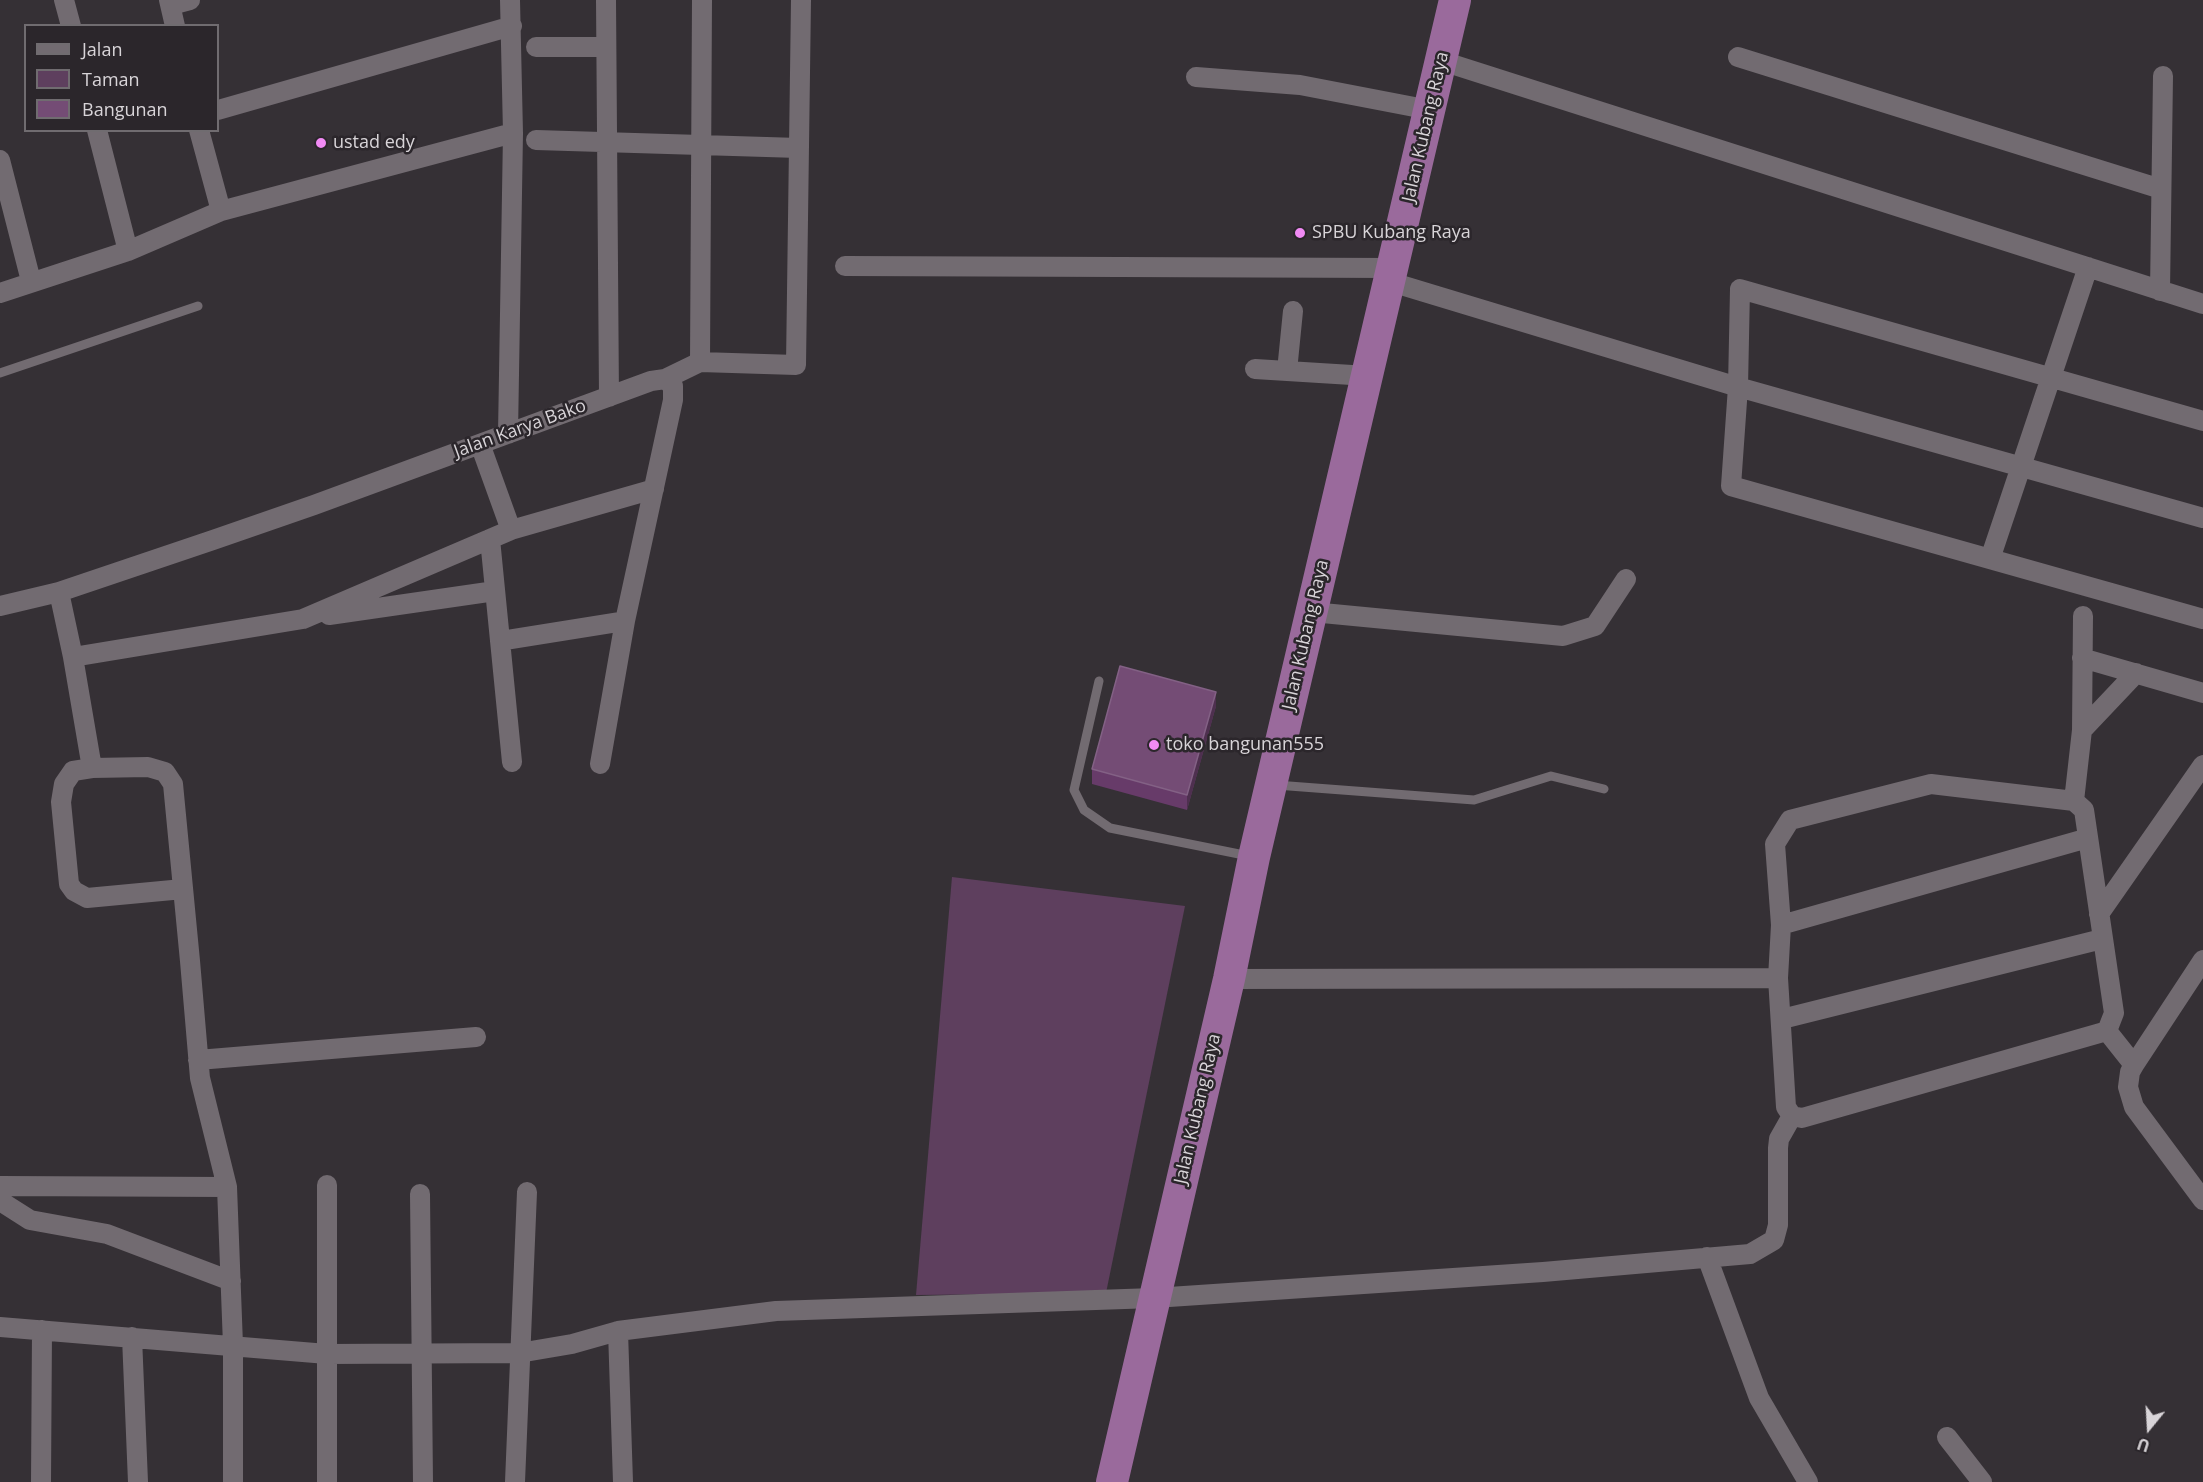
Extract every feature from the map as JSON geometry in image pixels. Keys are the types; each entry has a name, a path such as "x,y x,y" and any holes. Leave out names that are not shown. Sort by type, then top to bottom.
{"highway":[{"name":"Jalan Kubang Raya","path":"1112,1482 1229,980 1254,857 1393,275 1455,0"}],"street":[{"path":"64,0 70,24"},
{"path":"507,434 513,133 510,0"},
{"path":"606,0 609,397"},
{"path":"702,0 703,145 700,362 796,365 801,0"},
{"path":"175,24 176,2"},
{"path":"219,110 512,26"},
{"path":"536,47 606,47"},
{"path":"1738,57 2161,189"},
{"path":"1442,62 2203,304"},
{"path":"2160,291 2163,76"},
{"path":"1196,77 1300,85 1431,110"},
{"path":"98,132 128,251"},
{"path":"200,132 221,211"},
{"path":"0,293 128,251 221,211 513,133"},
{"path":"536,140 799,148"},
{"path":"0,160 31,281"},
{"path":"845,266 1393,275 1738,387 2203,518"},
{"path":"1990,559 2088,267"},
{"path":"2203,421 1740,289 1738,387 1731,486 2203,619"},
{"path":"1287,371 1293,311"},
{"name":"Jalan Karya Bako","path":"0,606 59,592 314,505 651,381 665,380 700,362"},
{"path":"1255,369 1368,376"},
{"path":"600,764 625,621 673,400 673,386 665,380"},
{"path":"480,444 512,530"},
{"path":"303,619 512,530 654,489"},
{"path":"490,539 512,762"},
{"path":"1312,612 1563,636 1595,626 1626,579"},
{"path":"73,657 303,619 495,591"},
{"path":"59,592 92,768"},
{"path":"2074,801 2082,730 2083,616"},
{"path":"500,641 625,621"},
{"path":"2082,658 2203,693"},
{"path":"2082,730 2136,673"},
{"path":"2099,914 2203,765"},
{"path":"183,889 87,898 74,891 69,884 61,802 64,784 73,771 92,768 148,767 165,772 173,783 183,889 198,1060 227,1187 233,1345 233,1482"},
{"path":"1931,784 2074,801 2084,810 2114,1013 2107,1031 1802,1118 1792,1116 1786,1107 1778,978 1781,925 1775,844 1790,820 1931,784"},
{"path":"1781,925 2088,837"},
{"path":"1782,1020 2103,939"},
{"path":"2203,960 2134,1065 2130,1072 2128,1087 2134,1107 2203,1200"},
{"path":"1229,980 1778,978"},
{"path":"2107,1031 2134,1065"},
{"path":"198,1060 476,1037"},
{"path":"0,1328 327,1354 519,1353 572,1344 618,1331 776,1311 1154,1298 1544,1272 1750,1254 1774,1240 1778,1225 1779,1139 1792,1116"},
{"path":"327,1185 327,1482"},
{"path":"0,1186 227,1187"},
{"path":"515,1482 527,1192"},
{"path":"420,1194 423,1482"},
{"path":"0,1201 15,1213 30,1220 107,1234 231,1281"},
{"path":"1707,1257 1759,1398 1808,1482"},
{"path":"41,1482 42,1330"},
{"path":"618,1331 623,1482"},
{"path":"132,1337 138,1482"},
{"path":"1947,1437 1982,1482"}],"lane":[{"path":"0,373 198,306"},
{"path":"1099,681 1074,790 1084,810 1110,828 1254,857"},
{"path":"1271,785 1474,801 1551,776 1604,789"}],"green space":[{"path":"952,877 1185,906 1106,1293 916,1295"}],"building":[{"name":"toko bangunan555","path":"1120,666 1216,692 1187,795 1092,769"}],"place":[{"name":"ustad edy","path":"321,143"},
{"name":"SPBU Kubang Raya","path":"1300,233"},
{"name":"toko bangunan555","path":"1154,745"}]}
